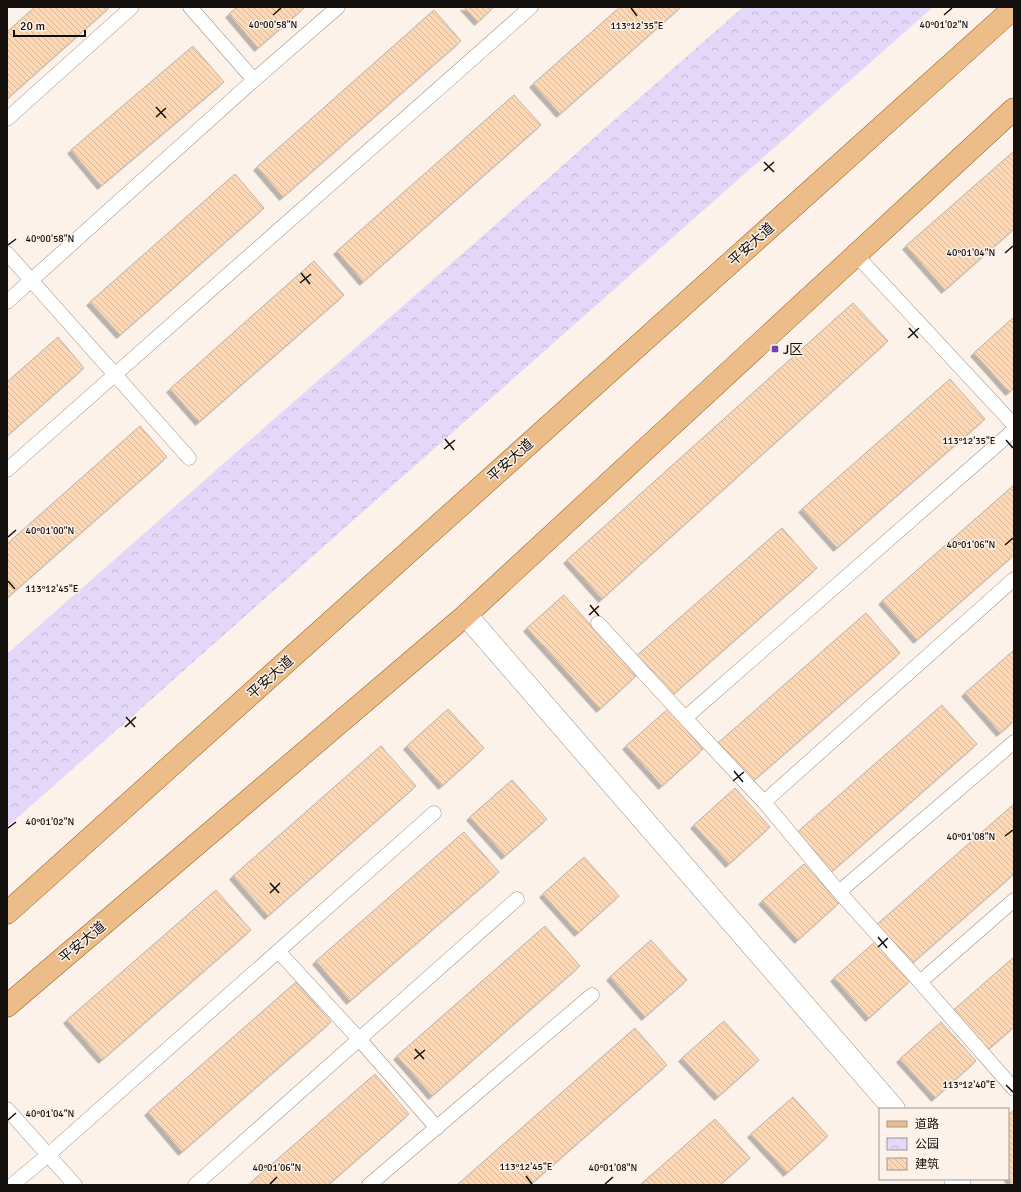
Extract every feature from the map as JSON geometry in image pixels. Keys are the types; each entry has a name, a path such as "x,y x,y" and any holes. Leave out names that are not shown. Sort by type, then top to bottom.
{"main road":[{"name":"平安大道","path":"7,913 1014,8"},
{"name":"平安大道","path":"7,1006 466,615 1014,109"}],"street":[{"path":"466,615 893,1108"}],"lane":[{"path":"7,119 132,7"},
{"path":"190,7 254,80"},
{"path":"7,302 254,80 338,7"},
{"path":"7,470 531,7"},
{"path":"7,254 189,458"},
{"path":"856,255 1014,425"},
{"path":"685,718 1014,430"},
{"path":"764,802 1014,579"},
{"path":"598,623 764,802 839,892 1014,1089"},
{"path":"839,892 1014,742"},
{"path":"12,1185 48,1155 434,813"},
{"path":"195,1185 517,899"},
{"path":"920,982 1014,900"},
{"path":"278,951 359,1039 437,1128"},
{"path":"369,1185 592,995"},
{"path":"7,1109 75,1185"}],"green space":[{"path":"743,7 933,7 7,827 7,654"}],"building":[{"path":"35,7 110,7 7,99 7,32"},
{"path":"237,7 305,7 258,48 229,14"},
{"path":"464,7 494,7 478,22"},
{"path":"620,7 681,7 560,114 533,84"},
{"path":"434,10 461,41 283,197 257,167"},
{"path":"193,46 224,82 101,186 71,150"},
{"path":"514,95 541,125 363,282 337,251"},
{"path":"1014,151 1014,229 945,290 906,246"},
{"path":"235,174 264,208 120,335 90,302"},
{"path":"314,261 344,295 199,422 170,389"},
{"path":"853,303 888,341 602,599 567,560"},
{"path":"1014,317 1014,388 1009,392 974,353"},
{"path":"58,337 84,368 7,436 7,382"},
{"path":"950,379 985,419 837,548 802,509"},
{"path":"140,426 167,457 7,598 7,544"},
{"path":"1014,485 1014,555 917,640 882,601"},
{"path":"782,528 817,568 669,698 634,658"},
{"path":"564,595 636,676 600,709 527,628"},
{"path":"866,613 900,653 752,782 718,743"},
{"path":"1014,650 1014,721 1000,733 965,693"},
{"path":"942,705 977,744 829,874 794,835"},
{"path":"448,709 484,748 442,786 407,746"},
{"path":"668,709 703,749 662,786 626,746"},
{"path":"381,746 416,786 268,916 233,876"},
{"path":"512,780 547,819 505,856 470,817"},
{"path":"735,788 770,827 729,864 694,825"},
{"path":"1014,804 1014,874 909,966 874,927"},
{"path":"464,832 499,872 350,1001 316,961"},
{"path":"584,857 619,896 578,933 543,894"},
{"path":"804,864 839,903 798,940 762,901"},
{"path":"216,890 251,930 102,1060 67,1020"},
{"path":"545,926 580,966 432,1096 397,1056"},
{"path":"651,940 687,980 645,1017 610,977"},
{"path":"876,941 911,980 869,1018 834,978"},
{"path":"1014,957 1014,1027 984,1053 949,1014"},
{"path":"296,982 331,1022 182,1152 148,1112"},
{"path":"724,1021 759,1060 718,1097 682,1058"},
{"path":"941,1022 976,1061 935,1098 900,1059"},
{"path":"635,1028 667,1065 530,1185 457,1185"},
{"path":"375,1074 409,1114 328,1185 248,1185"},
{"path":"793,1097 828,1136 787,1173 751,1134"},
{"path":"1014,1110 1014,1181 1012,1183 1009,1179 1009,1114"},
{"path":"715,1119 750,1158 720,1185 640,1185"}],"place":[{"name":"J区","path":"775,349"}]}
